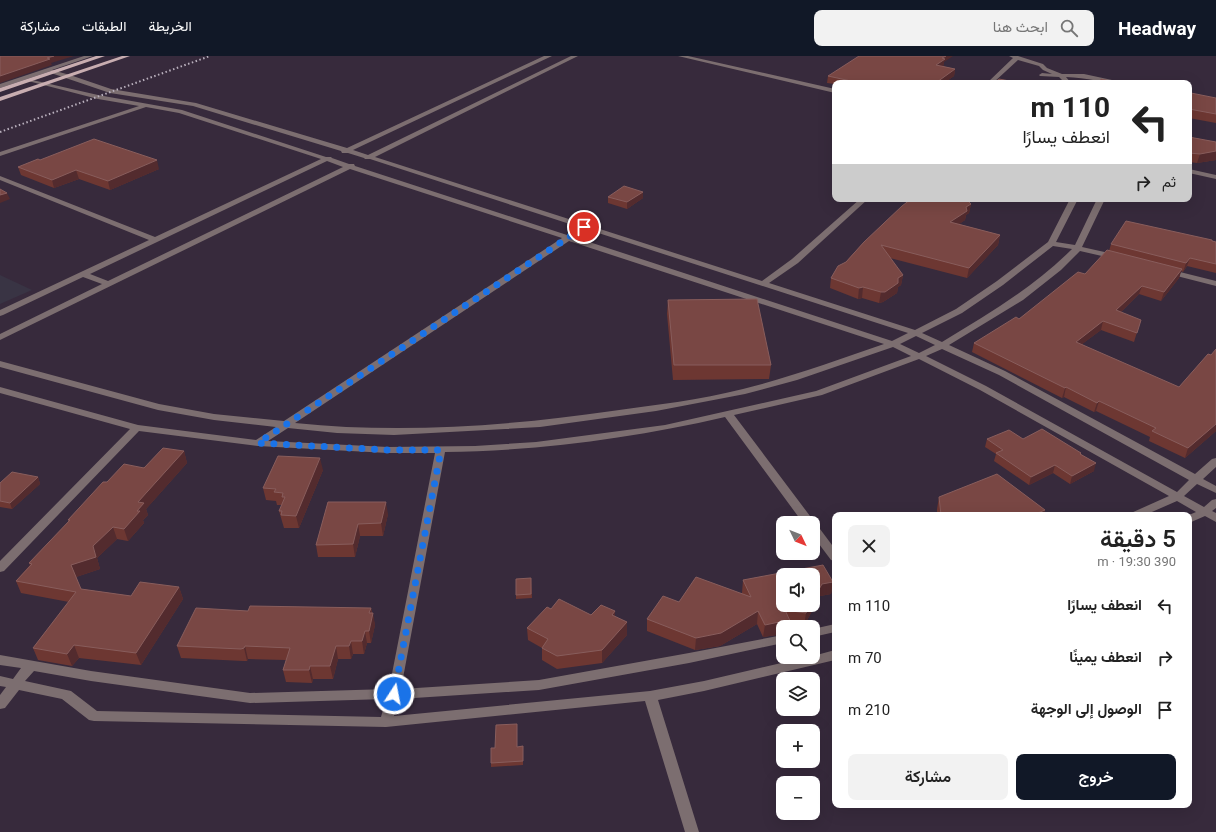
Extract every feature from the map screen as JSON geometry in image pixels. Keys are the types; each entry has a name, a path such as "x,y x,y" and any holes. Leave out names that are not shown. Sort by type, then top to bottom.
{"main road":[{"path":"0,90 102,56"},
{"path":"0,99 127,56"}],"street":[{"path":"0,86 90,56"},
{"path":"0,314 549,56"},
{"path":"0,337 575,56"},
{"path":"681,56 832,89"},
{"path":"993,80 1014,57 1040,65 1046,80"},
{"path":"53,72 110,91 194,104 369,158 916,332 1002,373 1216,490"},
{"path":"1044,72 1106,80"},
{"path":"1059,74 1065,80"},
{"path":"30,80 98,97 180,111 326,160 349,166 893,344 983,388 1216,518"},
{"path":"0,154 163,99"},
{"path":"1192,172 1216,177"},
{"path":"0,178 156,240"},
{"path":"763,284 795,260 861,202"},
{"path":"0,364 158,407 214,417 337,430 394,432 540,424 656,408 742,392 794,378 893,344 959,311 1000,283 1051,243 1072,202"},
{"path":"0,390 137,428 258,443 388,450 441,450 536,445 665,428 819,393 920,356 944,345 1020,298 1058,268 1078,248 1100,202"},
{"path":"258,443 584,227"},
{"path":"1051,243 1078,248 1124,260"},
{"path":"1162,270 1216,284"},
{"path":"83,274 109,284"},
{"path":"728,414 804,516"},
{"path":"0,568 137,428"},
{"path":"386,722 394,694 441,450"},
{"path":"1142,512 1178,496 1216,461"},
{"path":"1192,518 1205,512 1216,502"},
{"path":"820,537 832,553"},
{"path":"820,631 832,629"},
{"path":"0,660 105,678 250,698 394,694 539,685 776,640"},
{"path":"0,681 66,695 94,716 386,722 650,696 704,686 832,656"},
{"path":"0,704 14,684 31,665"},
{"path":"650,696 692,832"}],"shaded area":[{"path":"0,275 32,290 0,304"}],"building":[{"path":"0,56 54,56 47,58 50,59 0,76"},
{"path":"859,56 946,56 942,58 945,59 936,65 955,69 940,80 846,80 828,76"},
{"path":"1192,93 1216,98 1216,114 1192,110"},
{"path":"1192,138 1216,142 1216,151 1200,154 1192,153"},
{"path":"94,139 157,160 108,181 76,170 52,180 18,167 38,159 40,160"},
{"path":"624,186 643,192 627,202 608,197"},
{"path":"0,189 7,193 0,195"},
{"path":"907,202 969,202 971,204 966,207 967,211 950,222 1000,235 969,268 881,245 903,275 898,278 898,283 885,292 863,287 859,288 831,278 838,266 846,262 864,242"},
{"path":"1126,221 1212,240 1216,242 1216,264 1190,258 1186,263 1111,244"},
{"path":"1107,250 1182,269 1164,292 1142,286 1116,310 1141,320 1137,333 1103,321 1076,342 1179,387 1208,354 1211,355 1216,349 1216,424 1188,448 1152,431 1156,428 1099,401 1097,403 974,343 1016,317 1019,319 1078,272 1085,274"},
{"path":"757,299 771,365 674,365 668,300"},
{"path":"1042,429 1096,463 1072,476 1055,465 1031,477 996,453 1003,450 987,439 1009,430 1023,439"},
{"path":"163,448 184,451 138,502 144,503 137,511 140,511 124,529 113,527 93,546 96,557 71,565 81,589 131,596 140,582 179,587 136,653 74,645 67,654 33,648 76,592 16,581 32,564 29,563 70,520 68,520 103,482 107,482 124,464 144,468"},
{"path":"278,456 320,458 296,516 281,515 282,511 279,511 285,497 282,497 283,493 274,492 276,489 263,488"},
{"path":"12,472 38,477 10,503 0,501 0,483"},
{"path":"997,474 1045,510 1040,512 941,512 939,497"},
{"path":"328,502 386,502 381,523 358,524 353,544 316,545"},
{"path":"823,565 832,582 822,584 820,588 820,568 807,568"},
{"path":"776,574 776,612 786,612 790,620 776,620 776,623 765,625 758,611 721,633 696,638 647,619 663,596 679,602 696,577 751,597 743,580"},
{"path":"531,578 531,594 516,595 516,579"},
{"path":"559,599 591,615 601,605 615,611 612,615 627,622 602,650 557,656 542,648 548,639 527,628 547,607 551,609"},
{"path":"250,606 371,608 369,613 373,613 369,631 365,631 362,641 351,641 349,646 336,646 330,666 310,666 309,670 283,670 290,648 245,646 241,649 177,646 196,608 248,611"},
{"path":"517,724 517,747 523,746 523,761 491,763 491,748 495,748 496,725"}],"railway":[{"path":"0,132 210,56"}],"route":[{"path":"394,694 441,450 388,450 258,443 584,227"}]}
